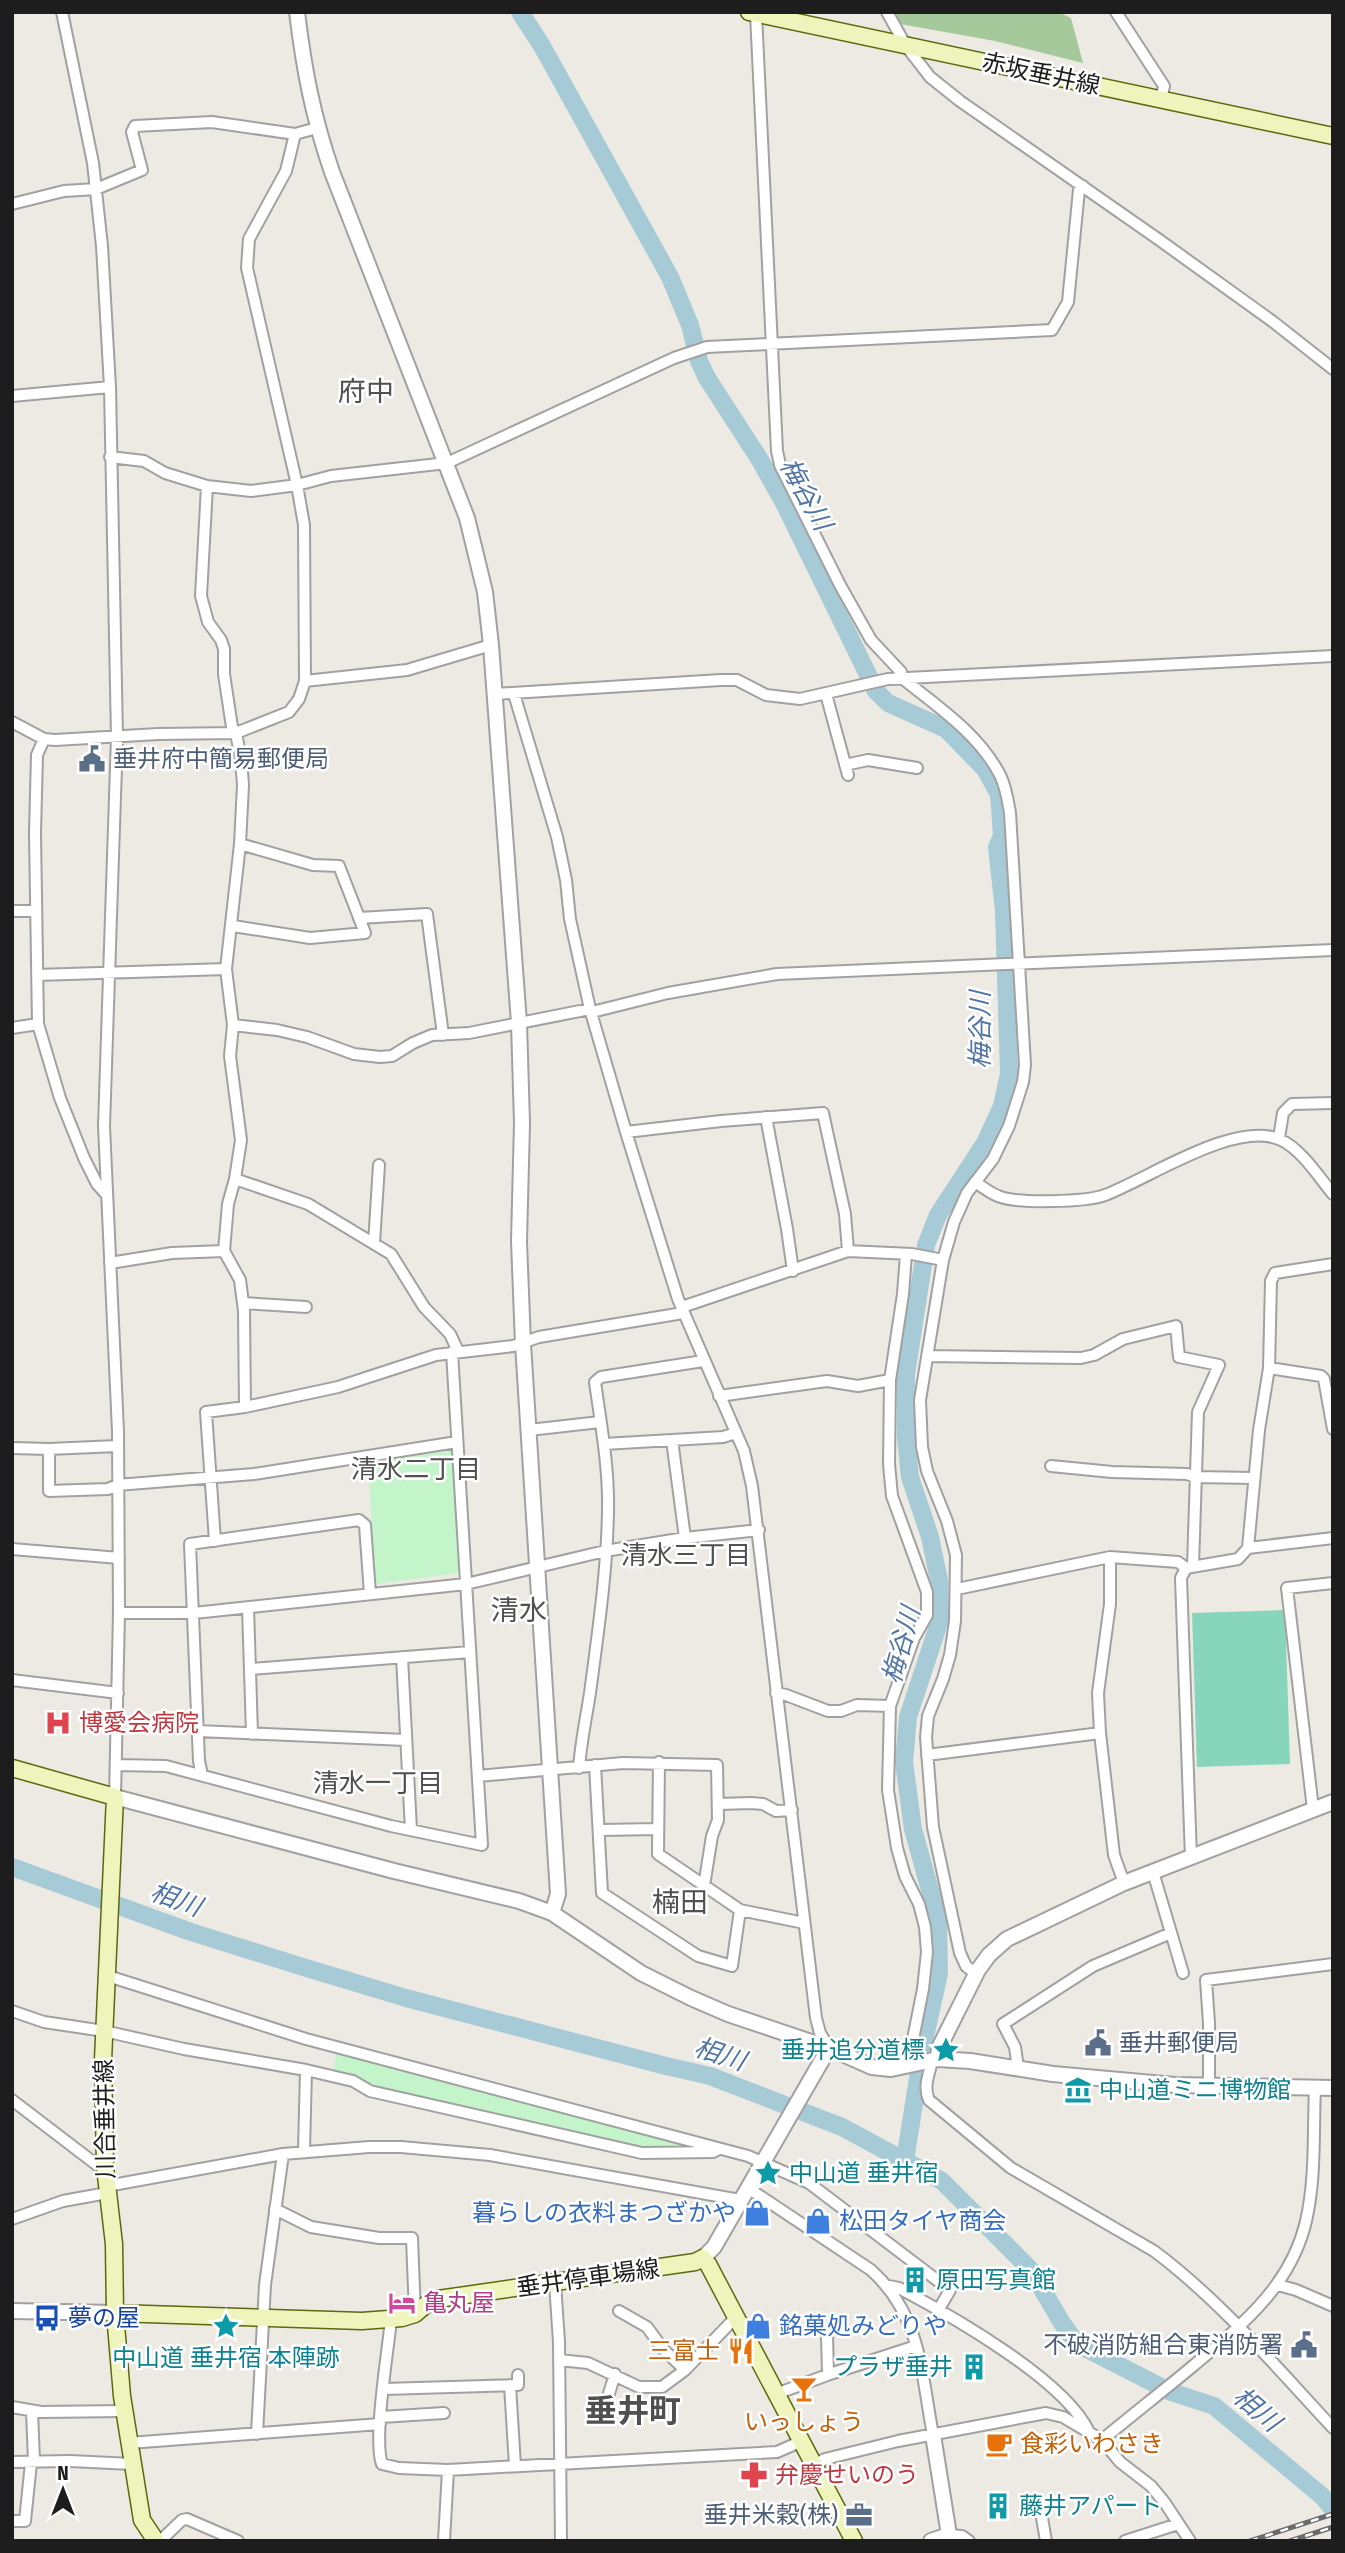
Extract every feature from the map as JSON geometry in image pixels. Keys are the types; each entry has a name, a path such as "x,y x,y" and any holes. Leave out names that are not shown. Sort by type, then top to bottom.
{"main road":[{"name":"赤坂垂井線","path":"753,13 1333,136"},
{"path":"12,1768 115,1804"},
{"name":"川合垂井線","path":"115,1804 104,2031 105,2168 114,2244 115,2313 124,2411 142,2519 158,2541"},
{"path":"703,2258 854,2541"},
{"name":"垂井停車場線","path":"115,2313 262,2319 391,2320 415,2314 428,2303 438,2299 695,2262 703,2258"}],"street":[{"path":"62,12 78,80 96,189 110,387 117,737 104,1126 119,1558 115,1804 508,1898 552,1913 641,1973 691,1998 826,2053 872,2067 891,2070 933,2060 970,2060 1122,2081 1209,2086 1333,2088"},
{"path":"298,12 304,64 317,128 467,517 485,592 519,1023 522,1123 519,1241 523,1344 558,1894 552,1913"},
{"path":"887,12 906,46 930,78 1272,321 1333,369"},
{"path":"1116,12 1164,86 1161,100"},
{"path":"753,13 776,451 780,465 870,640 901,672 902,678 959,724 985,751 1001,776 1012,826 1025,1065 1023,1082 1009,1126 993,1159 967,1194 940,1259 920,1400 922,1447 927,1471 947,1521 956,1555 957,1588 950,1655 928,1716 927,1755 935,1839 963,1961 976,1974"},
{"path":"12,204 64,191 96,189 142,170 132,132 135,126 212,122 295,134 317,128"},
{"path":"12,722 44,739 236,733 289,712 299,699 305,681 304,524 247,268 249,239 286,172 295,134"},
{"path":"110,457 144,461 165,472 207,486 251,491 297,485 331,476 447,463 688,351 707,347 1052,330 1068,303 1076,213 1079,190 1083,186"},
{"path":"12,396 110,387"},
{"path":"207,486 201,596 208,622 224,649 224,674 243,785 233,926 226,969 233,1025 230,1056 240,1113 241,1140 228,1204 224,1251 240,1280 245,1406"},
{"path":"305,681 407,670 491,645"},
{"path":"495,694 737,680 766,695 800,699 888,679 1333,656"},
{"path":"514,694 557,837 566,880 570,919 591,1011 626,1132 683,1310 744,1451 759,1530 816,2018 826,2053 714,2247 703,2258"},
{"path":"826,694 846,770 868,760 917,768"},
{"path":"44,739 37,755 35,833 38,1024 60,1098 84,1158 97,1184 106,1194"},
{"path":"233,926 310,938 365,933 339,866 313,865 240,844"},
{"path":"12,911 36,911"},
{"path":"359,918 427,914 443,1035"},
{"path":"233,1025 277,1030 307,1037 354,1054 380,1057 392,1056 432,1035 469,1033 777,974 1333,950"},
{"path":"37,975 226,969"},
{"path":"12,1028 38,1024"},
{"path":"1279,1138 1283,1113 1292,1104 1333,1103"},
{"path":"626,1132 823,1113 845,1214 848,1251"},
{"path":"765,1117 793,1271"},
{"path":"975,1182 1000,1197 1019,1200 1103,1196 1215,1143 1249,1136 1279,1138 1294,1148 1333,1194"},
{"path":"374,1243 379,1165"},
{"path":"117,1765 166,1766 411,1830 482,1845 457,1442 455,1351 450,1334 424,1307 391,1254 307,1204 235,1179"},
{"path":"110,1263 172,1253 224,1251"},
{"path":"215,1541 206,1412 338,1387 436,1354 523,1344 539,1337 683,1310 848,1251 909,1254 940,1259"},
{"path":"905,2068 923,1989 927,1952 925,1927 919,1904 902,1867 890,1813 890,1706 914,1638 927,1615 927,1592 892,1496 889,1464 890,1380 909,1254"},
{"path":"957,1588 1110,1557 1178,1562 1189,1567 1238,1559 1248,1548 1254,1478 1269,1368 1271,1281 1275,1273 1333,1264"},
{"path":"243,1303 306,1307"},
{"path":"927,1356 1081,1358 1094,1355 1124,1339 1176,1326 1179,1357 1219,1365 1198,1412 1189,1567 1181,1578 1191,1858"},
{"path":"579,1768 581,1735 597,1638 608,1510 604,1444 595,1382 601,1377 704,1361"},
{"path":"1269,1368 1321,1376 1333,1429"},
{"path":"719,1396 827,1381 858,1386 890,1380"},
{"path":"529,1430 600,1422"},
{"path":"604,1444 723,1437 736,1433"},
{"path":"672,1440 685,1538"},
{"path":"49,1449 49,1491 108,1489 117,1485 211,1479 457,1442"},
{"path":"12,1448 117,1446"},
{"path":"1051,1466 1112,1472 1187,1474 1195,1477 1254,1478"},
{"path":"202,1774 199,1761 190,1544 359,1520 365,1525 370,1594"},
{"path":"119,1613 194,1613 466,1584 605,1550 759,1530"},
{"path":"1248,1548 1333,1538"},
{"path":"12,1549 119,1558"},
{"path":"1110,1557 1110,1604 1099,1673 1100,1733 1114,1855 1124,1883"},
{"path":"1313,1810 1287,1588 1333,1583"},
{"path":"248,1607 252,1734"},
{"path":"250,1669 470,1652"},
{"path":"402,1657 411,1830"},
{"path":"12,1680 118,1693"},
{"path":"776,1693 828,1711 841,1711 857,1705 890,1706"},
{"path":"198,1731 406,1740"},
{"path":"927,1755 1100,1733"},
{"path":"478,1776 659,1762 717,1765 719,1804 704,1886"},
{"path":"659,1762 658,1854 740,1910 804,1923"},
{"path":"595,1765 602,1893 698,1956 732,1966 740,1910"},
{"path":"1333,1802 1124,1883 1007,1940 989,1955 976,1974 933,2060 925,2093 937,2107 1011,2168 1154,2251 1174,2266 1333,2428"},
{"path":"719,1804 751,1803 763,1804 776,1811 792,1810"},
{"path":"600,1829 659,1829"},
{"path":"1153,1872 1182,1973"},
{"path":"1018,2068 1015,2047 1003,2024 1093,1966 1171,1933"},
{"path":"1209,2086 1206,1980 1333,1964"},
{"path":"108,1971 306,2039 766,2160 809,2183 950,2290 939,2309"},
{"path":"12,2011 44,2022 306,2070 353,2081 370,2091 642,2153 713,2152 722,2148"},
{"path":"304,2151 306,2070"},
{"path":"1102,2441 1237,2330 1278,2285 1295,2253 1306,2222 1311,2189 1315,2087"},
{"path":"12,2100 97,2165 105,2168"},
{"path":"12,2219 63,2200 107,2189 283,2154 401,2147 489,2155 744,2194 871,2270 889,2286 910,2322 916,2346 949,2535"},
{"path":"257,2434 262,2319 283,2154"},
{"path":"275,2209 311,2227 380,2238 412,2238 415,2314"},
{"path":"555,2283 559,2360 561,2541"},
{"path":"1278,2285 1297,2290 1333,2306"},
{"path":"889,2286 899,2288 939,2309 1002,2351 1068,2401 1083,2419 1089,2432"},
{"path":"12,2311 115,2313"},
{"path":"619,2311 647,2327 663,2349 685,2370"},
{"path":"559,2360 588,2363 615,2374 629,2384 662,2387 685,2370 736,2317"},
{"path":"391,2320 381,2421 379,2456 382,2464 399,2468 448,2470 560,2464 777,2452 802,2441"},
{"path":"827,2335 828,2374"},
{"path":"776,2394 916,2346"},
{"path":"607,2400 615,2374"},
{"path":"384,2389 518,2385 517,2375"},
{"path":"510,2385 515,2466"},
{"path":"12,2407 32,2411 88,2413 124,2411"},
{"path":"12,2521 25,2521 31,2463 34,2461 32,2411"},
{"path":"129,2443 257,2434 444,2413"},
{"path":"814,2465 825,2459 1046,2413 1063,2417 1102,2441 1119,2462 1151,2486 1190,2541"},
{"path":"12,2462 132,2464"},
{"path":"444,2541 448,2470"},
{"path":"1041,2512 1046,2541"},
{"path":"158,2541 182,2520 187,2519 237,2541"},
{"path":"1125,2541 1178,2524"},
{"path":"930,2541 949,2535 962,2536 969,2541"}],"green space":[{"path":"892,12 1058,12 1071,18 1083,63 995,41 900,24"},
{"path":"452,1451 459,1573 375,1584 368,1462"},
{"path":"1285,1610 1290,1764 1197,1767 1192,1613"},
{"path":"337,2049 710,2148 640,2152 375,2089 333,2073"}],"waterway":[{"name":"梅谷川","path":"520,12 542,46 670,277 690,325 699,361 707,378 760,460 784,503 876,691 888,703 946,729 985,769 999,794 1002,836 997,847 1004,911 1009,1074 1002,1106 985,1143 938,1215 926,1245 906,1375 906,1438 910,1477 930,1537 939,1580 940,1620 908,1717 904,1762 913,1829 938,1919 939,1974 924,2041 905,2160"},
{"name":"相川","path":"12,1867 191,1932 406,1998 710,2076 842,2127 942,2181 1031,2270 1077,2344 1171,2392 1214,2406 1322,2496 1333,2509"}],"railway":[{"path":"1250,2541 1333,2514"},
{"path":"1290,2541 1333,2527"}],"place":[{"name":"垂井府中簡易郵便局","path":"92,759"},
{"name":"博愛会病院","path":"58,1723"},
{"name":"垂井郵便局","path":"1098,2043"},
{"name":"垂井追分道標","path":"946,2050"},
{"name":"中山道ミニ博物館","path":"1078,2090"},
{"name":"中山道 垂井宿","path":"768,2173"},
{"name":"暮らしの衣料まつざかや","path":"757,2213"},
{"name":"松田タイヤ商会","path":"818,2221"},
{"name":"原田写真館","path":"915,2280"},
{"name":"亀丸屋","path":"402,2303"},
{"name":"夢の屋","path":"47,2318"},
{"name":"中山道 垂井宿 本陣跡","path":"226,2326"},
{"name":"銘菓処みどりや","path":"758,2326"},
{"name":"不破消防組合東消防署","path":"1304,2345"},
{"name":"三富士","path":"741,2351"},
{"name":"プラザ垂井","path":"974,2367"},
{"name":"いっしょう","path":"804,2389"},
{"name":"食彩いわさき","path":"999,2444"},
{"name":"弁慶せいのう","path":"754,2475"},
{"name":"藤井アパート","path":"998,2506"},
{"name":"垂井米穀(株)","path":"859,2515"}],"district":[{"name":"府中","path":"366,391"},
{"name":"清水二丁目","path":"416,1469"},
{"name":"清水三丁目","path":"686,1555"},
{"name":"清水","path":"519,1610"},
{"name":"清水一丁目","path":"378,1783"},
{"name":"楠田","path":"680,1902"},
{"name":"垂井町","path":"633,2411"}]}
